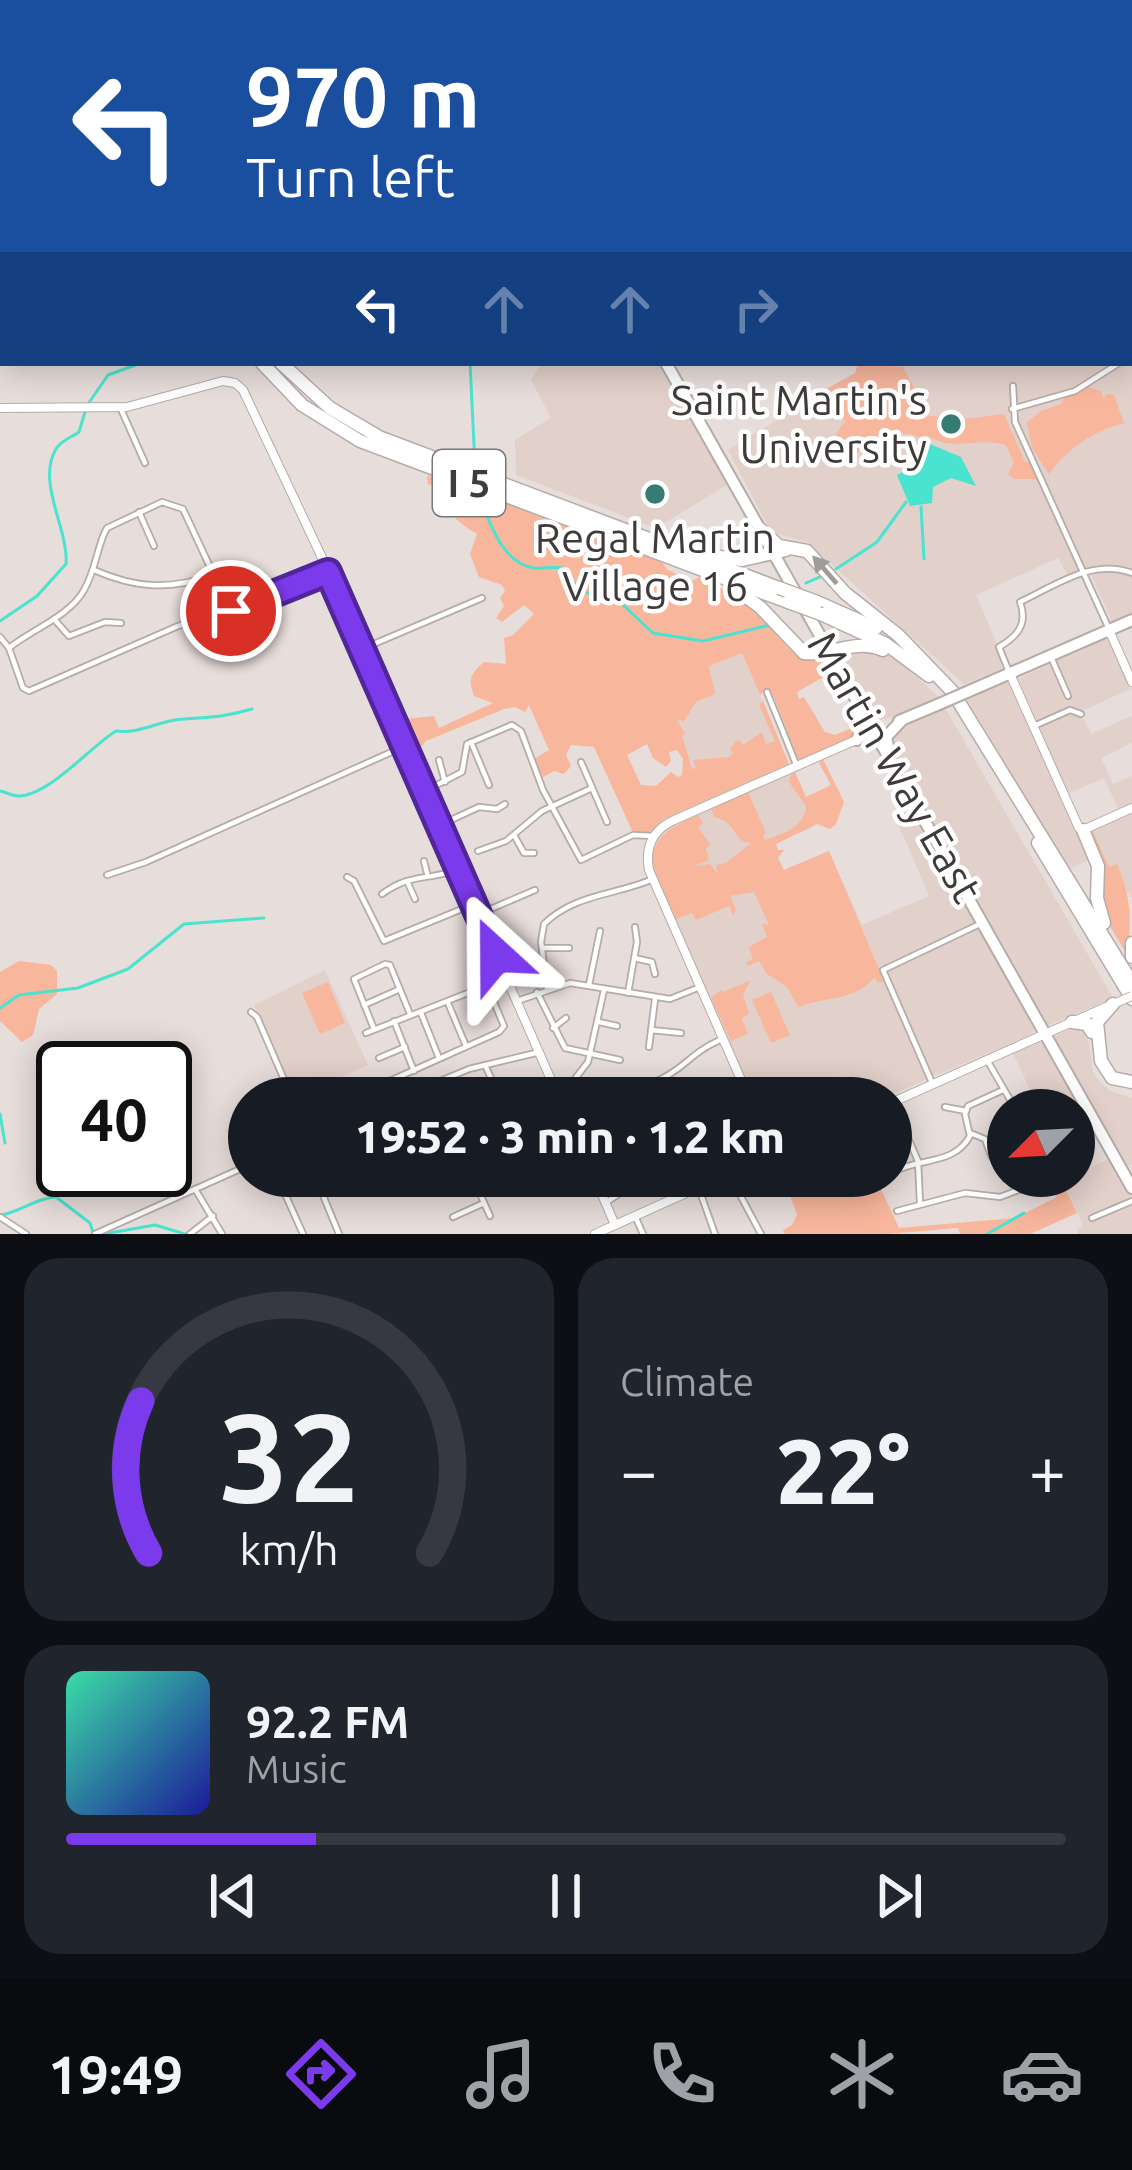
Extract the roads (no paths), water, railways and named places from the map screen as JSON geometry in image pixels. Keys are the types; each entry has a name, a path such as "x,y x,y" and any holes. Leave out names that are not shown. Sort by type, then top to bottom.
{"highway":[{"name":"I 5","path":"265,366 311,412 360,441 788,602 872,625 917,655 952,691 981,733 1132,982"},
{"name":"I 5","path":"284,366 330,408 379,437 779,588 915,664 1057,874 1124,1000"},
{"path":"647,539 719,558 765,545 807,551 845,593 917,655"},
{"path":"765,545 793,548"},
{"path":"696,568 747,595 797,649 809,654 875,646 896,657 942,700"},
{"path":"1083,830 1097,866 1100,916 1132,970"},
{"path":"1057,874 1132,1010"},
{"path":"1132,944 1132,957"},
{"path":"1124,1000 1097,1022 1101,1060 1112,1078 1132,1086"},
{"path":"1090,1014 1104,1077 1114,1086 1132,1086"},
{"path":"1072,1022 1087,1024 1092,1032"}],"main road":[{"name":"Martin Way East","path":"670,367 765,545 1128,1180"},
{"path":"874,732 1132,620"},
{"path":"857,740 863,727 859,704"},
{"path":"902,720 886,740 904,783"}],"street":[{"path":"1012,409 1075,392 1114,366"},
{"path":"0,408 120,407 218,381 235,383 247,396 551,1077"},
{"path":"1013,386 1012,409 1132,682"},
{"path":"120,407 145,463"},
{"path":"9,648 78,599 94,570 105,530 170,502 186,513 224,597 239,607"},
{"path":"139,512 154,546"},
{"path":"1132,573 1106,566 1020,602 1019,632 999,647 1083,830 1132,808"},
{"path":"94,570 157,588 214,575"},
{"path":"0,637 28,691 178,626 208,620 328,572"},
{"path":"362,649 482,598"},
{"path":"53,617 69,636 105,622 121,622"},
{"path":"1051,656 1068,696"},
{"path":"767,692 797,766"},
{"path":"1034,726 1070,710 1081,714"},
{"path":"425,791 462,772 463,750 471,742 508,726 521,731 550,806 581,860 633,836 653,836"},
{"path":"740,1077 651,874 648,850 653,836 672,820 874,732"},
{"path":"471,742 489,785"},
{"path":"107,874 146,862 405,746"},
{"path":"439,760 445,782"},
{"path":"581,762 607,822"},
{"path":"478,851 514,835 550,806 592,788"},
{"path":"440,825 479,807 497,809 505,804"},
{"path":"514,835 524,853 534,854"},
{"path":"424,861 427,873"},
{"path":"382,894 427,873 442,876 459,869"},
{"path":"547,988 542,933 551,917 607,890 620,892 651,874"},
{"path":"347,878 354,881 379,938 397,938 535,890"},
{"path":"407,880 416,899"},
{"path":"932,1083 883,970 983,923"},
{"path":"628,993 635,927"},
{"path":"589,985 600,931"},
{"path":"542,948 569,948"},
{"path":"634,958 652,962 655,974"},
{"path":"374,1030 354,979 385,964 390,965 410,1014"},
{"path":"496,1007 570,983 670,999 700,988"},
{"path":"366,1034 486,987 502,1029 400,1077"},
{"path":"577,1077 590,1054 604,988"},
{"path":"364,1005 400,989"},
{"path":"538,992 568,1050 620,1060"},
{"path":"649,1047 655,998"},
{"path":"912,1092 1124,1000"},
{"path":"448,1003 466,1046"},
{"path":"251,1012 283,1077"},
{"path":"421,1013 440,1058"},
{"path":"553,1028 566,1018"},
{"path":"394,1021 414,1071"},
{"path":"597,1022 617,1026"},
{"path":"651,1030 682,1033"},
{"path":"668,1077 696,1050 723,1039"},
{"path":"379,1058 405,1047"},
{"path":"452,1077 540,1052"},
{"path":"987,1060 1002,1089"},
{"path":"485,1065 490,1077"},
{"path":"965,1111 987,1096"},
{"path":"945,1107 965,1111"},
{"path":"912,1164 952,1156 965,1146 970,1133 965,1111"},
{"path":"970,1133 987,1145"},
{"path":"912,1147 918,1161 920,1203"},
{"path":"95,1234 228,1174"},
{"path":"195,1189 222,1234"},
{"path":"897,1211 972,1192 995,1197"},
{"path":"286,1197 303,1234"},
{"path":"324,1197 339,1234"},
{"path":"481,1197 490,1216"},
{"path":"603,1197 615,1226"},
{"path":"605,1203 614,1197"},
{"path":"596,1234 676,1197"},
{"path":"702,1197 716,1234"},
{"path":"739,1197 761,1234"},
{"path":"992,1198 997,1211"},
{"path":"1091,1218 1132,1202"},
{"path":"453,1217 484,1203"},
{"path":"190,1234 212,1216"},
{"path":"634,1216 643,1234"},
{"path":"0,1217 26,1234"}],"water":[{"path":"930,444 961,457 976,486 951,478 933,487 932,503 910,506 897,475 921,463"}],"waterway":[{"path":"88,404 108,375 133,366"},
{"path":"470,366 475,466"},
{"path":"0,621 37,596 66,564 51,491 51,462 58,446 79,432 85,412"},
{"path":"478,494 498,539 513,558 534,568 563,568 579,590 622,604 653,633 703,641 770,625"},
{"path":"836,569 877,542 906,502"},
{"path":"921,507 924,559"},
{"path":"806,583 822,576"},
{"path":"0,791 19,796 44,788 116,731 252,709"},
{"path":"0,1008 19,995 78,988 128,969 184,924 264,918"},
{"path":"0,1114 5,1143"},
{"path":"2,1215 56,1197 90,1223 93,1232"},
{"path":"987,1234 1024,1213"},
{"path":"104,1234 155,1225 185,1234"}],"place":[{"name":"Saint Martin's University","path":"951,424"},
{"name":"Regal Martin Village 16","path":"655,494"}]}
